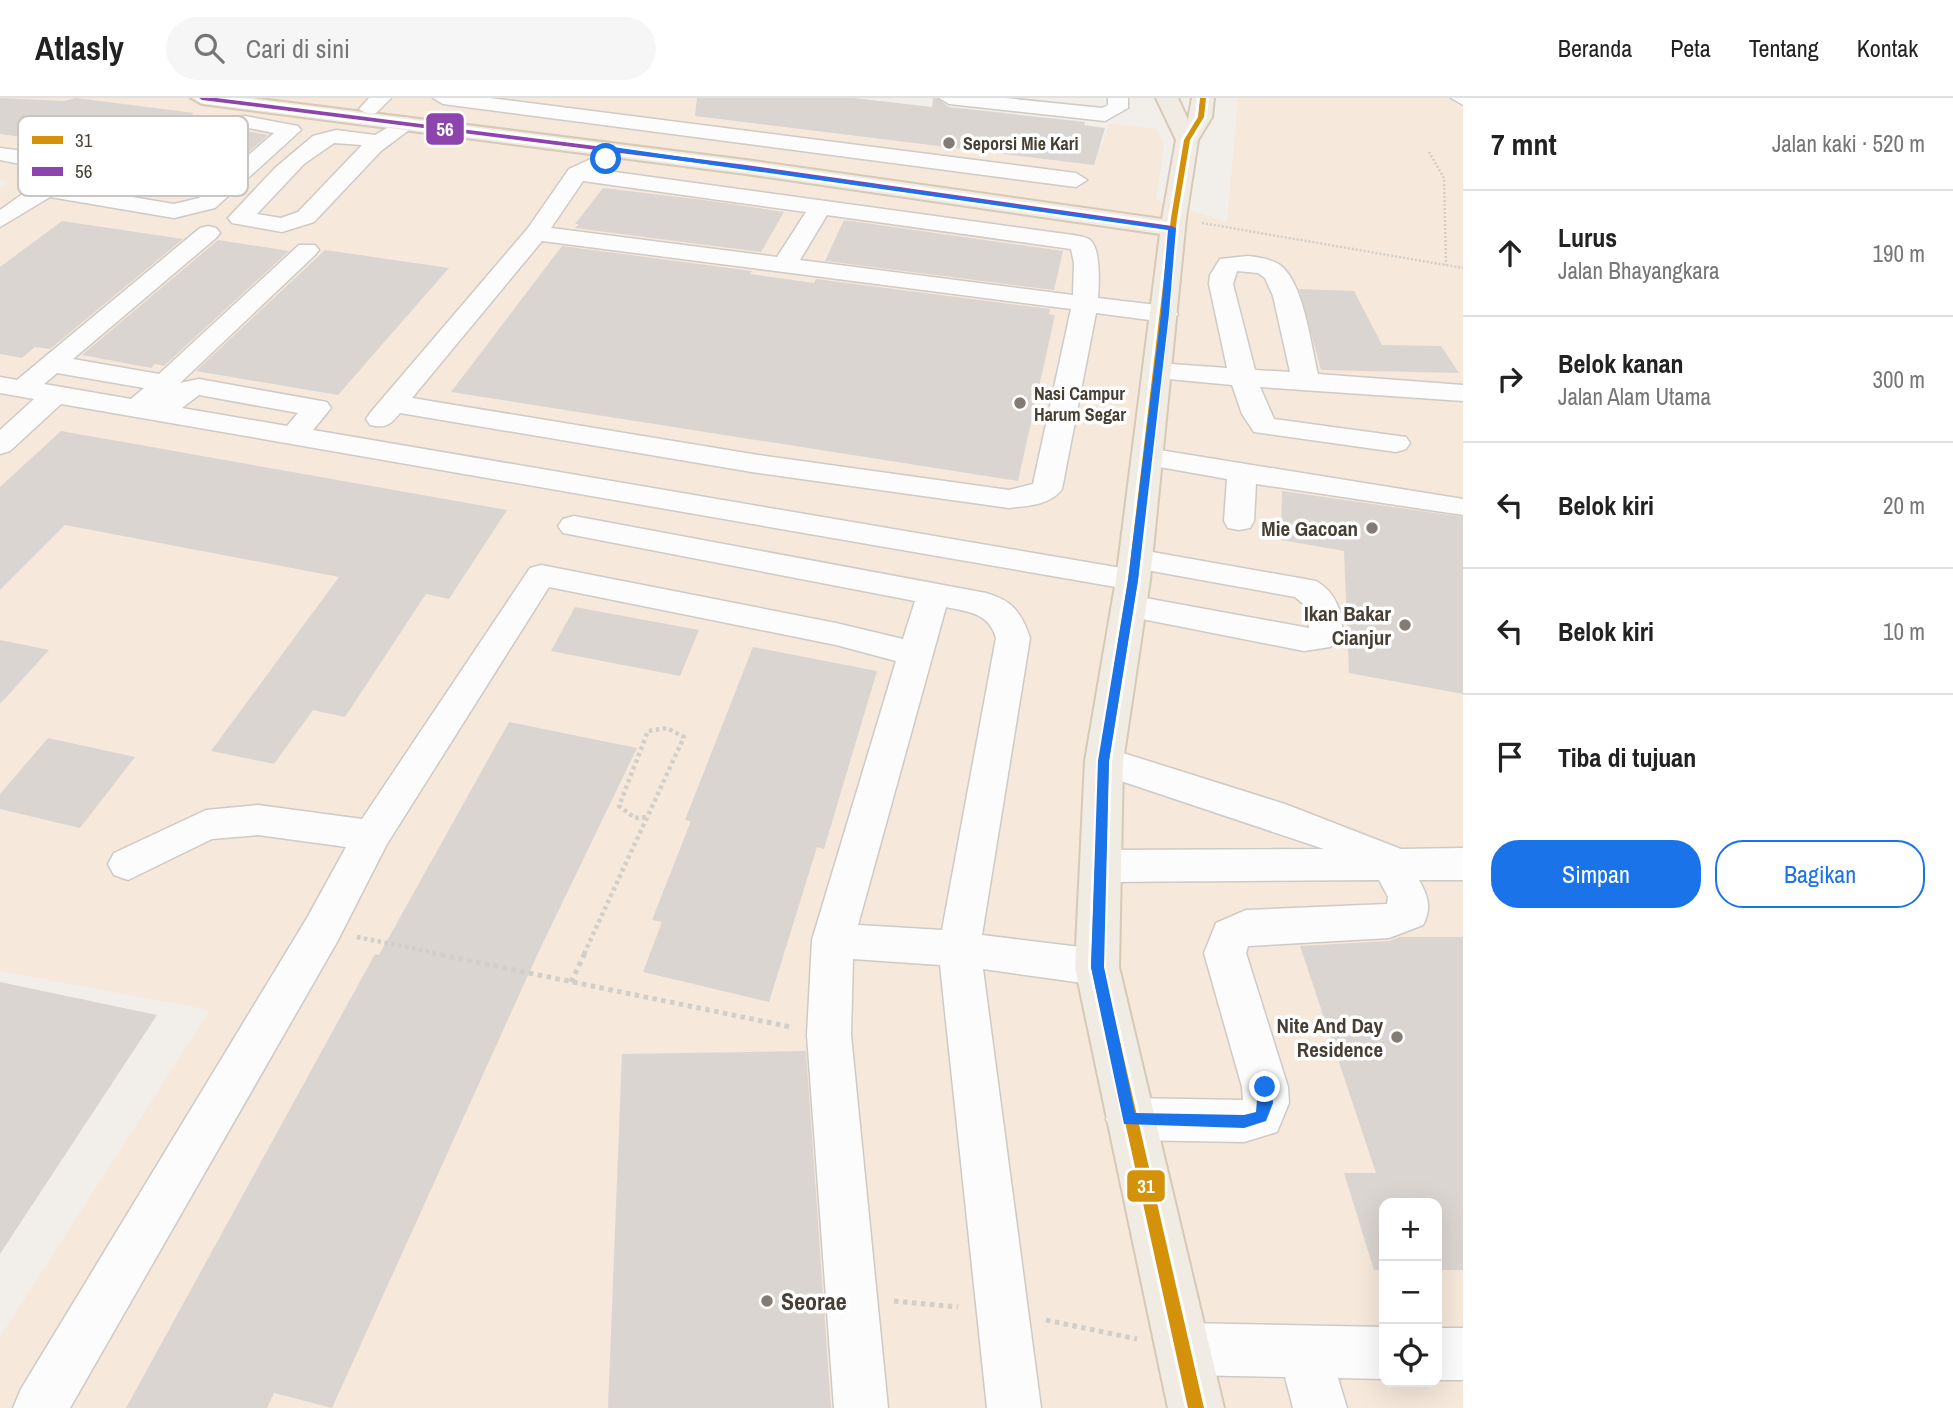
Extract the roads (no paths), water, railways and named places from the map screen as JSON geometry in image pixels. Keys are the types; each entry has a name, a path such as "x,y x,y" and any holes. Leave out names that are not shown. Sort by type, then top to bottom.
{"main road":[{"path":"202,98 406,123 585,140"},
{"path":"277,98 375,103 585,140 989,191 1173,223"},
{"path":"1167,98 1187,140"},
{"path":"1196,1408 1097,967 1104,761 1132,581 1165,314 1173,223 1187,140 1201,117 1202,98"},
{"path":"621,145 746,167 1173,223"}],"street":[{"path":"443,98 1076,180"},
{"path":"949,98 1085,114 1114,113 1118,108 1118,98"},
{"path":"248,122 289,127 291,130 248,167"},
{"path":"380,142 332,137 321,140 285,171 240,219 282,225 306,218 380,142 406,123"},
{"path":"577,174 574,154 585,140"},
{"path":"356,447 536,233 577,174 606,159 621,145"},
{"path":"621,145 606,170 607,174 874,209"},
{"path":"0,154 18,157"},
{"path":"746,167 755,193"},
{"path":"989,191 998,170"},
{"path":"393,403 758,464 1009,499 1029,497 1047,489 1085,305 1087,254 1082,245 1065,240 577,174"},
{"path":"0,220 38,196"},
{"path":"83,196 174,211 206,204 215,196"},
{"path":"785,264 821,206"},
{"path":"11,387 52,364 208,233"},
{"path":"536,233 1165,314"},
{"path":"149,411 164,383 307,250"},
{"path":"1306,382 1288,309 1275,274 1259,264 1229,264 1222,275 1221,284 1244,377 1257,418 1264,426 1396,443"},
{"path":"52,364 164,383"},
{"path":"1157,371 1463,393"},
{"path":"11,387 1132,581 1304,588 1317,594 1324,603 1326,634 1318,639 1304,640 1132,581"},
{"path":"0,445 55,395"},
{"path":"1147,457 1458,507"},
{"path":"736,512 758,464"},
{"path":"1239,522 1242,472"},
{"path":"40,1408 322,930 372,835 597,489"},
{"path":"574,526 986,604 1007,618 1013,638 959,949 1014,1408"},
{"path":"541,575 836,634 915,654"},
{"path":"861,1408 829,1035 832,940 933,594"},
{"path":"1104,761 1271,814 1392,861 1408,897 1409,914 1389,921 1246,927 1231,935 1226,953 1265,1087 1266,1103 1261,1117 1244,1121 1129,1119"},
{"path":"128,864 206,825 258,820 372,835"},
{"path":"1101,866 1392,861 1463,864"},
{"path":"832,940 959,949 1097,967"},
{"path":"1182,1349 1379,1353"},
{"path":"1304,1351 1320,1408"},
{"path":"1442,1354 1463,1354"}],"lane":[{"path":"822,527 842,475"}],"place":[{"name":"Seporsi Mie Kari","path":"949,143"},
{"name":"Nasi Campur Harum Segar","path":"1020,403"},
{"name":"Mie Gacoan","path":"1372,528"},
{"name":"Ikan Bakar Cianjur","path":"1405,625"},
{"name":"Nite And Day Residence","path":"1397,1037"},
{"name":"Seorae","path":"767,1301"}]}
